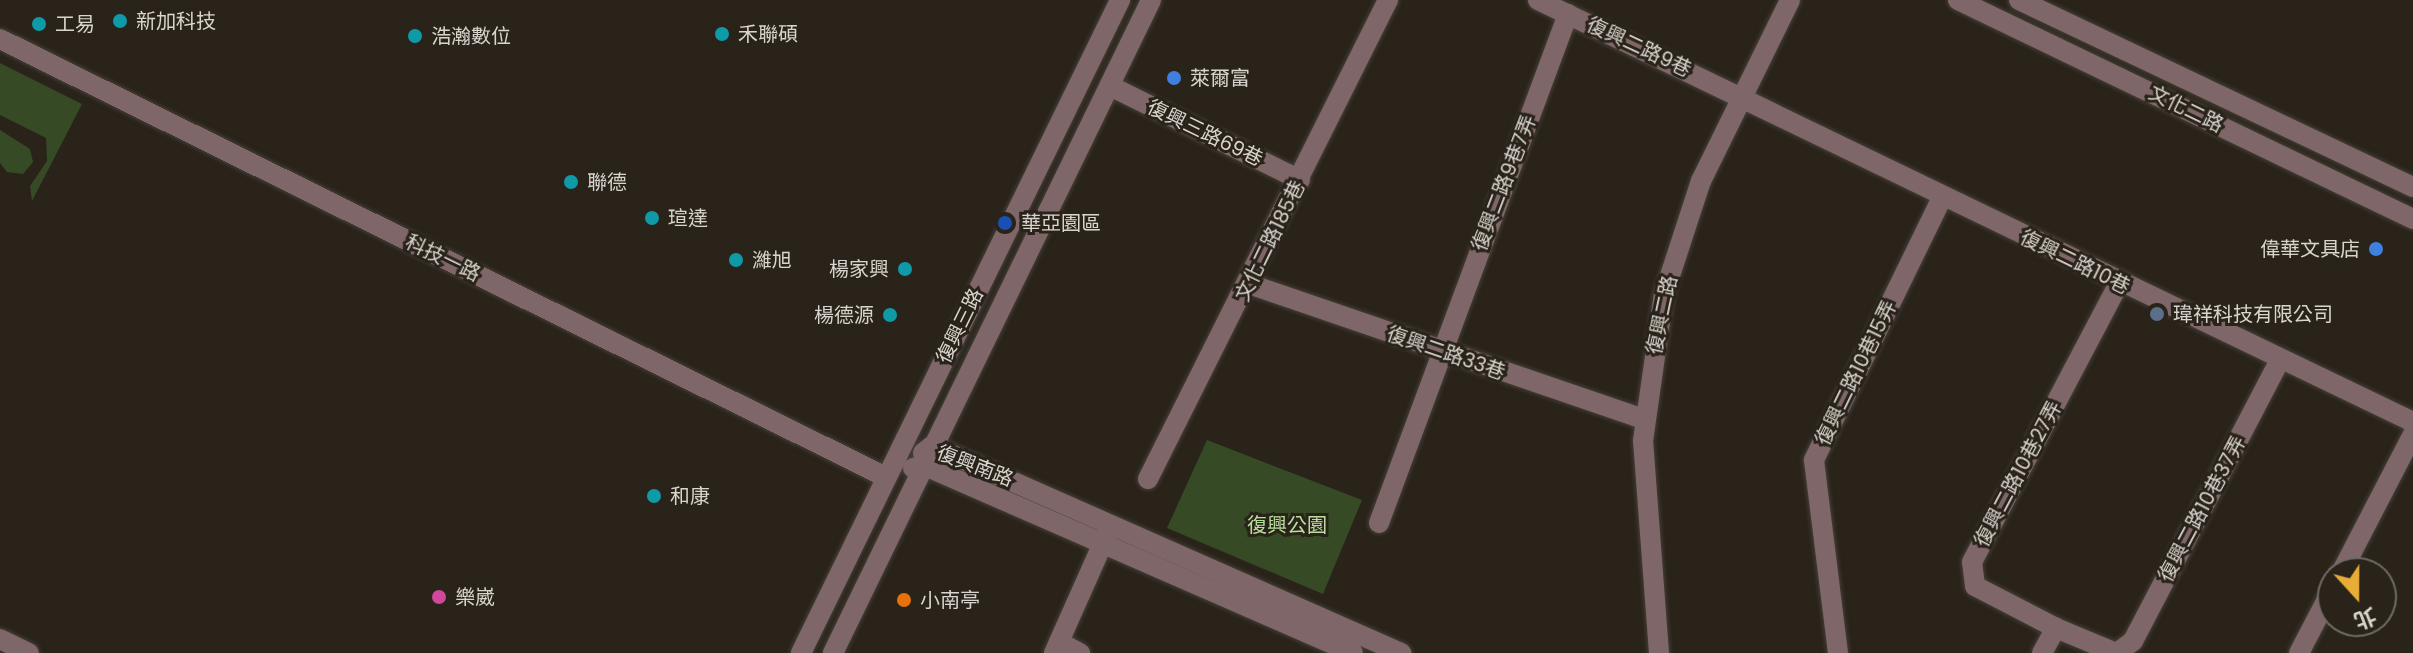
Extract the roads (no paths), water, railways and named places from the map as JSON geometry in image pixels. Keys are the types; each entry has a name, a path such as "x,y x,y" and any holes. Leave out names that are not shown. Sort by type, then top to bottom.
{"street":[{"name":"復興三路","path":"801,653 1120,0"},
{"name":"復興三路","path":"833,653 1151,0"},
{"name":"文化二路185巷","path":"1148,479 1249,284 1388,0"},
{"name":"復興二路9巷","path":"1538,0 1741,94"},
{"name":"復興二路","path":"1659,653 1643,495 1644,419 1664,294 1679,241 1741,94 1790,0"},
{"name":"文化二路","path":"1958,0 2413,219"},
{"name":"文化二路","path":"2019,0 2413,187"},
{"name":"復興二路9巷7弄","path":"1379,523 1439,352 1568,14"},
{"name":"科技一路","path":"0,39 886,477"},
{"name":"復興三路69巷","path":"1110,86 1300,180"},
{"name":"復興二路10巷","path":"1741,94 1942,198 2413,422"},
{"name":"復興二路10巷15弄","path":"1838,653 1814,460 1942,198"},
{"path":"1003,238 1029,251"},
{"name":"復興二路10巷27弄","path":"2056,628 1975,586 1972,562 2119,283"},
{"name":"復興二路33巷","path":"1249,284 1439,352 1644,419"},
{"name":"復興二路10巷37弄","path":"2056,628 2117,653 2133,641 2280,360"},
{"path":"2349,557 2413,434"},
{"name":"復興南路","path":"886,477 932,446 1401,653"},
{"path":"2364,557 2413,462"},
{"name":"復興南路","path":"886,477 923,465 1353,653"},
{"path":"1080,653 1056,648 1112,523"},
{"path":"2299,653 2317,619"},
{"path":"2042,653 2056,628"},
{"path":"0,639 29,653"}],"place":[{"name":"新加科技","path":"120,21"},
{"name":"工易","path":"39,24"},
{"name":"禾聯碩","path":"722,34"},
{"name":"浩瀚數位","path":"415,36"},
{"name":"萊爾富","path":"1174,78"},
{"name":"聯德","path":"571,182"},
{"name":"瑄達","path":"652,218"},
{"name":"華亞園區","path":"1005,223"},
{"name":"偉華文具店","path":"2376,249"},
{"name":"濰旭","path":"736,260"},
{"name":"楊家興","path":"905,269"},
{"name":"瑋祥科技有限公司","path":"2157,314"},
{"name":"楊德源","path":"890,315"},
{"name":"和康","path":"654,496"},
{"name":"樂崴","path":"439,597"},
{"name":"小南亭","path":"904,600"}],"park label":[{"name":"復興公園","path":"1287,525"}]}
